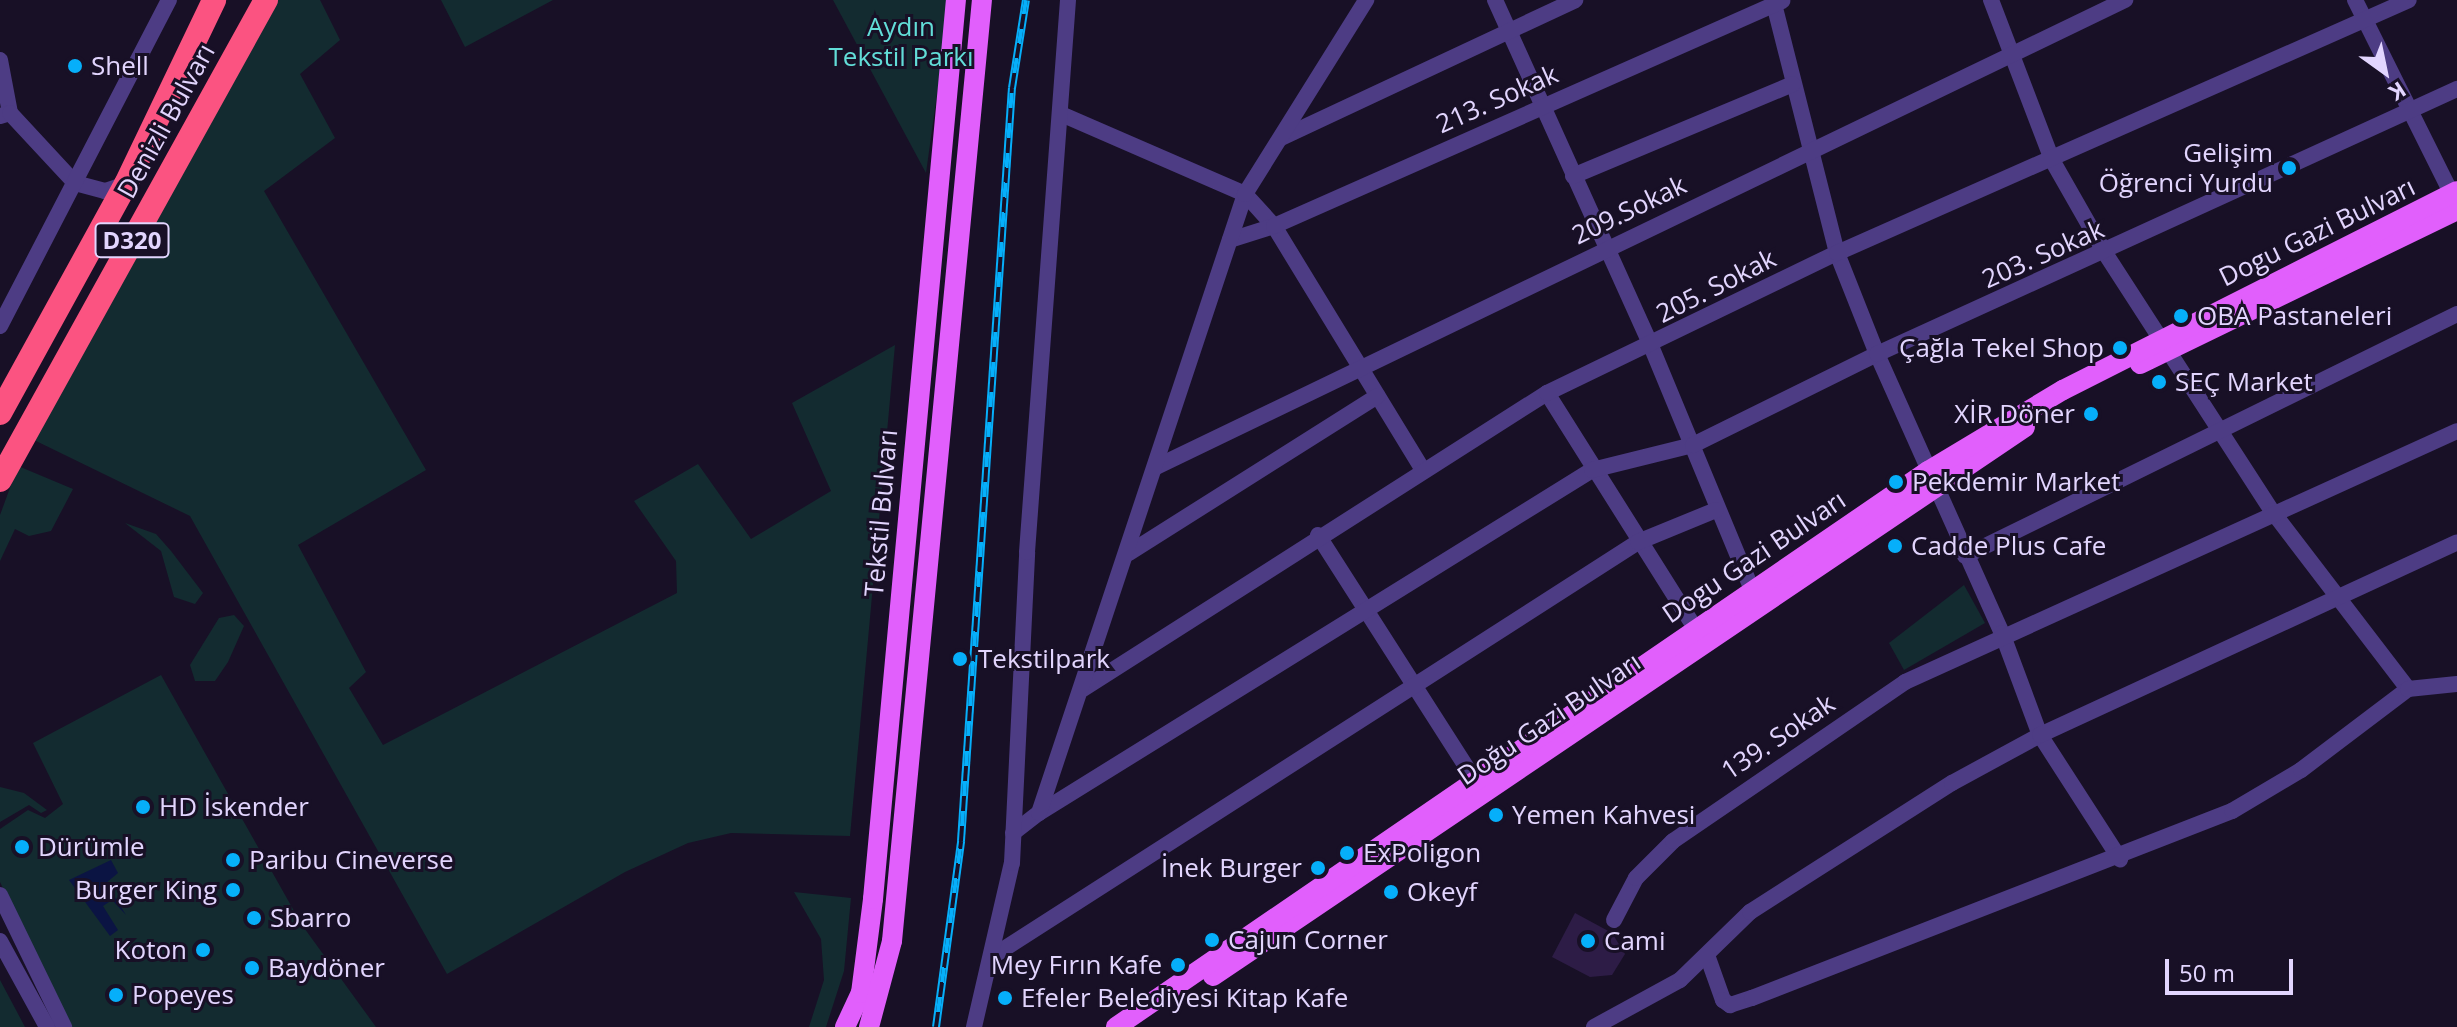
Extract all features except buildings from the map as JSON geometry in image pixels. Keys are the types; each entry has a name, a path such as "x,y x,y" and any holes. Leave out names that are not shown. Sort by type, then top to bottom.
{"highway":[{"name":"Denizli Bulvarı","path":"0,413 126,184 214,0"},
{"name":"Denizli Bulvarı","path":"0,480 266,0"}],"main road":[{"name":"Tekstil Bulvarı","path":"845,1027 861,993 870,923 956,0"},
{"name":"Tekstil Bulvarı","path":"869,1027 892,941 982,0"},
{"name":"Doğu Gazi Bulvarı","path":"1136,1027 1705,629 1932,479 2165,344 2456,200"},
{"name":"Dogu Gazi Bulvarı","path":"1705,629 1752,590 1932,479"},
{"path":"1116,1027 1479,787"}],"street":[{"path":"0,326 169,0"},
{"path":"974,1027 993,956 1013,833 1027,552 1068,0"},
{"path":"1039,813 1129,553 1245,194 1366,0"},
{"path":"1495,0 1651,346 1693,445 1716,510 1752,590"},
{"path":"1281,138 1575,0"},
{"path":"1991,0 2052,160 2105,253 2272,511 2408,689"},
{"name":"209.Sokak","path":"1156,467 1809,148 2125,0"},
{"path":"2355,0 2456,200"},
{"name":"205. Sokak","path":"1083,689 1318,535 1547,393 1651,346 1837,253 2409,0"},
{"path":"1777,1 1793,84 1837,253 1877,354 2002,633 2040,735 2120,859"},
{"name":"213. Sokak","path":"1230,240 1274,226 1777,1"},
{"path":"0,60 5,114 75,183 105,191 126,184"},
{"path":"1573,176 1793,84"},
{"name":"203. Sokak","path":"1013,833 1039,813 1592,470 1693,445 1877,354 2105,253 2457,89"},
{"path":"1061,114 1245,194 1274,226 1423,470"},
{"path":"1965,556 2218,427 2457,314"},
{"path":"1547,393 1638,542 1705,629"},
{"path":"1129,553 1377,396"},
{"name":"139. Sokak","path":"1614,920 1636,878 1701,818 1905,682 2002,633 2457,431"},
{"path":"993,956 1638,542 1716,510"},
{"path":"1318,535 1368,608 1479,787"},
{"path":"1594,1027 1680,980 1750,912 2040,735 2457,542"},
{"path":"1707,955 1730,1005 2120,859 2232,811 2301,770 2408,689 2457,684"},
{"path":"0,895 64,1027"},
{"path":"0,941 47,1027"}],"green space":[{"path":"273,0 320,0 340,40 300,74 335,138 264,191 426,470 298,545 366,672 349,688 383,745 677,593 676,561 634,501 698,464 751,539 831,491 792,403 895,345 850,836 731,833 688,843 625,872 447,974 190,516 34,440"},
{"path":"441,0 553,0 465,47"},
{"name":"Aydın Tekstil Parkı","path":"833,0 950,0 926,173"},
{"path":"18,466 73,489 51,531 29,536 15,529 0,561 0,515"},
{"path":"125,523 156,534 171,551 203,593 195,604 174,597 161,551"},
{"path":"1964,585 1985,623 1904,670 1889,643"},
{"path":"234,615 244,626 228,662 215,681 195,681 190,665 219,618"},
{"path":"161,675 302,925 376,1027 70,1027 0,882 0,829 28,810 45,818 63,804 33,743"},
{"path":"0,787 24,793 47,810 41,813 29,805 0,822"},
{"path":"794,892 851,898 844,971 826,1027 809,1027 824,980 821,939"},
{"path":"0,980 25,1027 0,1027"}],"shaded area":[{"path":"111,860 118,873 106,883 126,915 112,900 103,906 118,930 110,936 69,880"}],"railway":[{"path":"936,1027 961,841 1012,88 1026,0"}],"place":[{"name":"Shell","path":"75,66"},
{"name":"Gelişim Öğrenci Yurdu","path":"2289,168"},
{"name":"OBA Pastaneleri","path":"2181,316"},
{"name":"Çağla Tekel Shop","path":"2120,348"},
{"name":"SEÇ Market","path":"2159,382"},
{"name":"XİR Döner","path":"2091,414"},
{"name":"Pekdemir Market","path":"1896,482"},
{"name":"Cadde Plus Cafe","path":"1895,546"},
{"name":"Tekstilpark","path":"960,659"},
{"name":"HD İskender","path":"143,807"},
{"name":"Yemen Kahvesi","path":"1496,815"},
{"name":"Dürümle","path":"22,847"},
{"name":"ExPoligon","path":"1347,853"},
{"name":"Paribu Cineverse","path":"233,860"},
{"name":"İnek Burger","path":"1318,868"},
{"name":"Burger King","path":"233,890"},
{"name":"Okeyf","path":"1391,892"},
{"name":"Sbarro","path":"254,918"},
{"name":"Cajun Corner","path":"1212,940"},
{"name":"Cami","path":"1588,941"},
{"name":"Koton","path":"203,950"},
{"name":"Mey Fırın Kafe","path":"1178,965"},
{"name":"Baydöner","path":"252,968"},
{"name":"Popeyes","path":"116,995"},
{"name":"Efeler Belediyesi Kitap Kafe","path":"1005,998"}]}
